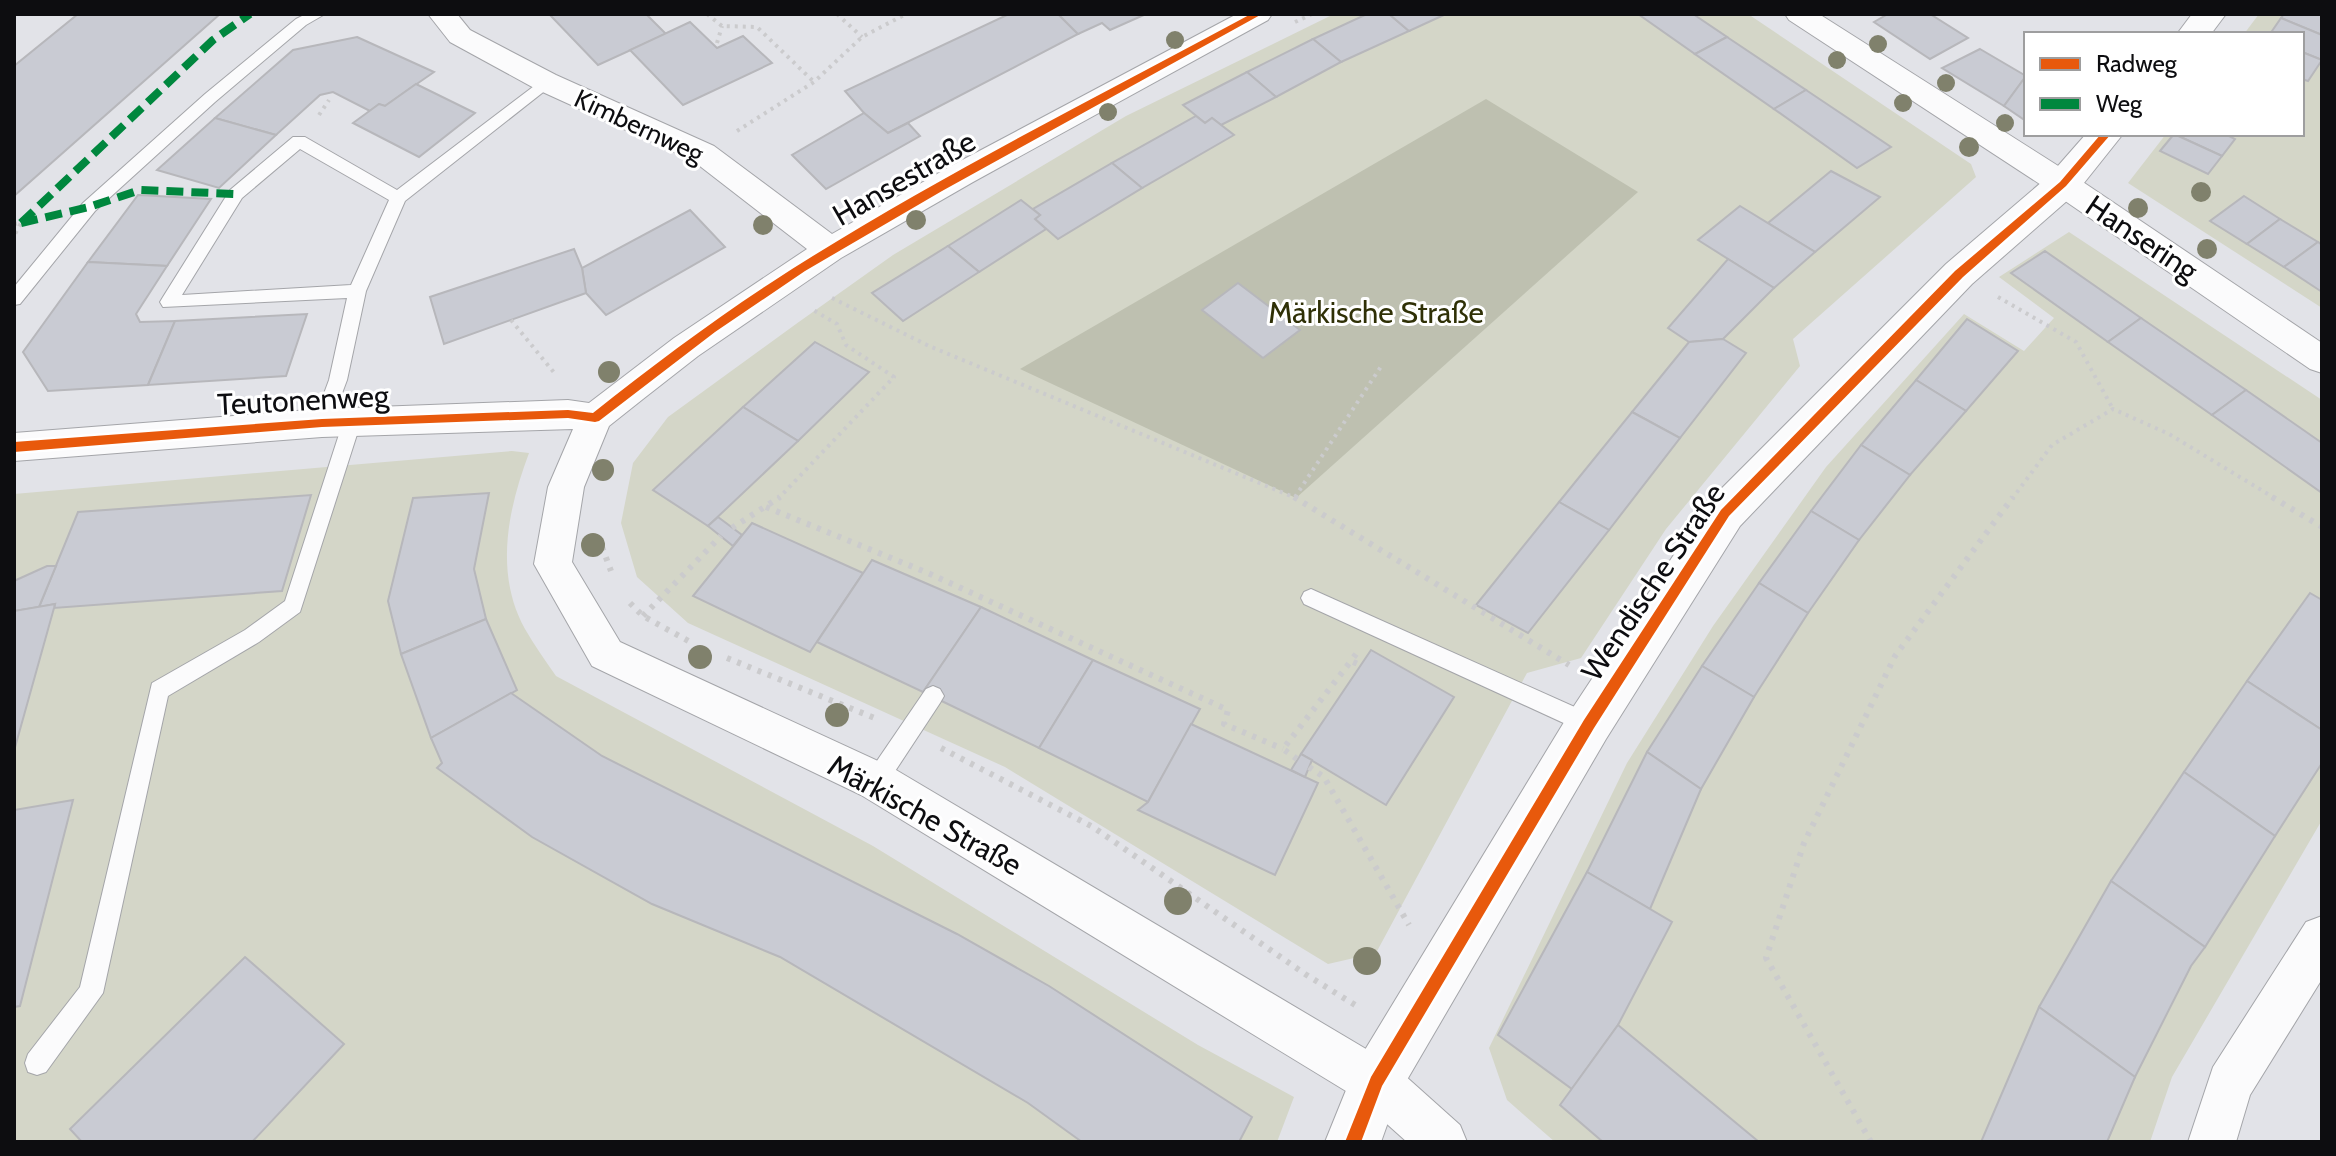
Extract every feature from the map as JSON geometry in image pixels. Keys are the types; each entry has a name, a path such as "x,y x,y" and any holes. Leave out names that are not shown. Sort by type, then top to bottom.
{"street":[{"name":"Kimbernweg","path":"442,14 460,36 546,82 703,153 830,250"},
{"name":"Hansestraße","path":"595,418 686,347 830,250 1258,14"},
{"name":"Hansering","path":"1799,14 2063,184 2322,360"},
{"path":"2195,32 2210,14"},
{"name":"Wendische Straße","path":"1353,1142 1376,1082 1600,707 1725,513 1959,274 2063,184 2104,136"},
{"name":"Teutonenweg","path":"14,447 337,423 568,414 595,418"},
{"path":"595,418 566,487 553,564 606,654"},
{"name":"Märkische Straße","path":"606,654 876,781 1376,1082 1443,1142"},
{"path":"2212,1142 2230,1084 2322,938"}],"lane":[{"path":"14,299 89,207 301,22 318,14"},
{"path":"37,1063 91,993 159,690 252,636 293,606 337,423 338,380 357,291 398,198 546,82"},
{"path":"357,291 169,302 236,194 299,141 398,198"},
{"path":"1311,598 1600,707"},
{"path":"876,781 933,696"}],"path":[{"path":"707,14 722,26 757,27 814,82"},
{"path":"837,14 862,37"},
{"path":"703,153 814,82 862,37 906,14"},
{"path":"717,43 722,26"},
{"path":"14,224 21,223 14,236"},
{"path":"1959,274 2076,342 2113,409 2169,434 2322,527"},
{"path":"783,282 929,346 1295,497 1600,707"},
{"path":"732,528 777,500 894,377 846,345 837,324 783,282"},
{"path":"511,320 559,379"},
{"path":"1295,497 1382,365"},
{"path":"1871,1142 1766,958 1804,843 1895,656 2052,445 2113,409"},
{"path":"766,507 928,573 992,608 1228,710 1224,724 1283,749 1297,759"},
{"path":"606,654 721,536"},
{"path":"601,544 615,580"},
{"path":"627,600 643,616 694,644"},
{"path":"721,656 910,732 1093,827 1305,974 1405,1036"},
{"path":"1283,749 1351,661"},
{"path":"1309,767 1324,777 1440,978"}],"green space":[{"path":"1334,14 1748,14 1971,164 1976,177 1793,339 1800,366 1666,529 1581,658 1527,673 1376,953 1328,964 1005,767 688,623 637,577 621,523 633,463 668,417 796,324 893,255 1126,116"},
{"path":"2259,14 2322,14 2322,308 2128,183 2164,136 2304,136 2304,32 2246,32"},
{"path":"1486,99 1638,192 1296,498 1020,369"},
{"path":"2069,232 2322,400 2322,820 2172,1077 2150,1142 1555,1142 1507,1100 1489,1048 1627,763 1713,626 1826,467 1964,314 2024,351 2054,318 1999,277"},
{"path":"512,451 529,453 510,519 507,563 510,586 515,608 525,629 556,676 873,846 1198,1045 1294,1097 1277,1142 14,1142 14,494"}],"building":[{"path":"78,14 220,14 14,196 14,66"},
{"path":"549,14 646,14 666,34 598,65"},
{"path":"1009,14 1058,14 1078,34 888,133 864,113 845,91"},
{"path":"1058,14 1146,14 1110,30 1102,23 1078,34"},
{"path":"1367,14 1389,14 1409,31 1341,62 1313,39"},
{"path":"1389,14 1446,14 1409,31"},
{"path":"1638,14 1693,14 1727,37 1695,54"},
{"path":"1888,14 1930,14 1968,38 1930,59 1874,22"},
{"path":"2284,14 2322,14 2322,35 2281,18"},
{"path":"2281,18 2322,35 2322,60 2304,53 2304,32 2271,32"},
{"path":"690,22 717,48 743,36 772,63 683,105 630,50"},
{"path":"357,37 434,72 385,106 379,104 370,111 333,92 320,95 276,135 215,118 293,50"},
{"path":"1727,37 1806,90 1774,109 1695,54"},
{"path":"1313,39 1341,62 1276,97 1247,72"},
{"path":"1980,49 2024,75 2024,79 2004,106 1942,68"},
{"path":"2304,53 2322,60 2308,81 2304,80"},
{"path":"1247,72 1276,97 1221,125 1212,118 1205,123 1183,105"},
{"path":"2024,79 2024,120 2004,106"},
{"path":"416,84 475,113 419,157 353,123 379,104 385,106"},
{"path":"1806,90 1891,147 1857,168 1774,109"},
{"path":"864,113 888,133 908,123 920,136 826,189 792,155"},
{"path":"1196,116 1205,123 1212,118 1234,135 1142,188 1112,163"},
{"path":"215,118 276,135 219,188 157,170"},
{"path":"2172,136 2178,136 2222,156 2208,174 2160,151"},
{"path":"2178,136 2229,136 2235,139 2222,156"},
{"path":"1112,163 1142,188 1058,239 1035,219 1040,215 1033,209"},
{"path":"1831,171 1880,197 1815,252 1768,223"},
{"path":"138,195 211,199 167,266 88,262"},
{"path":"2244,196 2280,219 2247,244 2210,221"},
{"path":"1021,200 1040,215 1035,219 1046,229 979,272 948,246"},
{"path":"1740,206 1815,252 1774,288 1698,240"},
{"path":"690,210 725,247 606,315 586,293 582,268"},
{"path":"2280,219 2318,242 2284,267 2247,244"},
{"path":"2318,242 2322,245 2322,292 2284,267"},
{"path":"948,246 979,272 903,321 872,293"},
{"path":"574,249 582,268 586,293 444,344 430,297"},
{"path":"2045,251 2141,318 2108,342 2011,273"},
{"path":"1728,259 1774,288 1723,339 1689,342 1668,328"},
{"path":"88,262 167,266 136,314 140,322 175,321 148,385 48,391 23,352"},
{"path":"1238,283 1300,330 1263,358 1202,310"},
{"path":"307,314 286,376 148,385 175,321"},
{"path":"2141,318 2246,390 2212,415 2108,342"},
{"path":"1967,319 2018,351 1966,411 1916,380"},
{"path":"1723,339 1746,353 1680,438 1632,412 1689,342"},
{"path":"815,342 869,372 798,441 743,407"},
{"path":"1916,380 1966,411 1910,475 1861,445"},
{"path":"2246,390 2322,443 2322,493 2212,415"},
{"path":"743,407 798,441 708,526 653,490"},
{"path":"1632,412 1680,438 1609,530 1559,502"},
{"path":"1861,445 1910,475 1859,540 1811,511"},
{"path":"489,493 474,569 486,619 401,654 388,601 413,498"},
{"path":"311,495 282,591 39,607 78,512"},
{"path":"1559,502 1609,530 1528,633 1476,605"},
{"path":"1811,511 1859,540 1808,613 1759,583"},
{"path":"718,517 742,535 733,546 708,526"},
{"path":"752,523 863,573 810,652 693,596"},
{"path":"872,560 981,607 923,692 817,642"},
{"path":"47,566 56,566 39,607 14,611 14,581"},
{"path":"1759,583 1808,613 1754,697 1702,666"},
{"path":"2310,593 2322,600 2322,730 2247,681"},
{"path":"55,604 54,608 14,751 14,611"},
{"path":"981,607 1093,660 1039,748 923,692"},
{"path":"486,619 517,690 431,738 401,654"},
{"path":"1371,650 1454,697 1386,805 1301,754"},
{"path":"1093,660 1200,709 1148,802 1039,748"},
{"path":"1702,666 1754,697 1701,789 1647,752"},
{"path":"2247,681 2322,730 2322,763 2275,836 2184,772"},
{"path":"511,693 602,756 957,934 1049,986 1252,1117 1239,1142 1082,1142 1028,1103 780,957 652,904 532,837 437,768 442,763 431,738"},
{"path":"1191,724 1318,783 1275,875 1138,810 1148,802"},
{"path":"1647,752 1701,789 1650,909 1587,872"},
{"path":"1301,754 1312,760 1305,777 1291,770"},
{"path":"2184,772 2275,836 2205,947 2111,881"},
{"path":"73,800 20,1006 14,1007 14,810"},
{"path":"1587,872 1672,922 1618,1025 1572,1089 1498,1035"},
{"path":"2111,881 2205,947 2191,966 2135,1077 2039,1007"},
{"path":"245,957 344,1044 252,1142 82,1142 70,1129"},
{"path":"2039,1007 2135,1077 2107,1142 1981,1142"},
{"path":"1618,1025 1759,1142 1603,1142 1560,1105"}],"marked path":[{"path":"21,223 213,40 250,14"},
{"path":"21,223 89,207 140,190 236,194"}],"cycle path":[{"path":"14,447 322,423 568,414 595,418 711,329 802,268 991,158 1258,14"},
{"path":"1353,1142 1376,1082 1589,724 1725,513 1959,274 2063,184 2104,136"}]}
